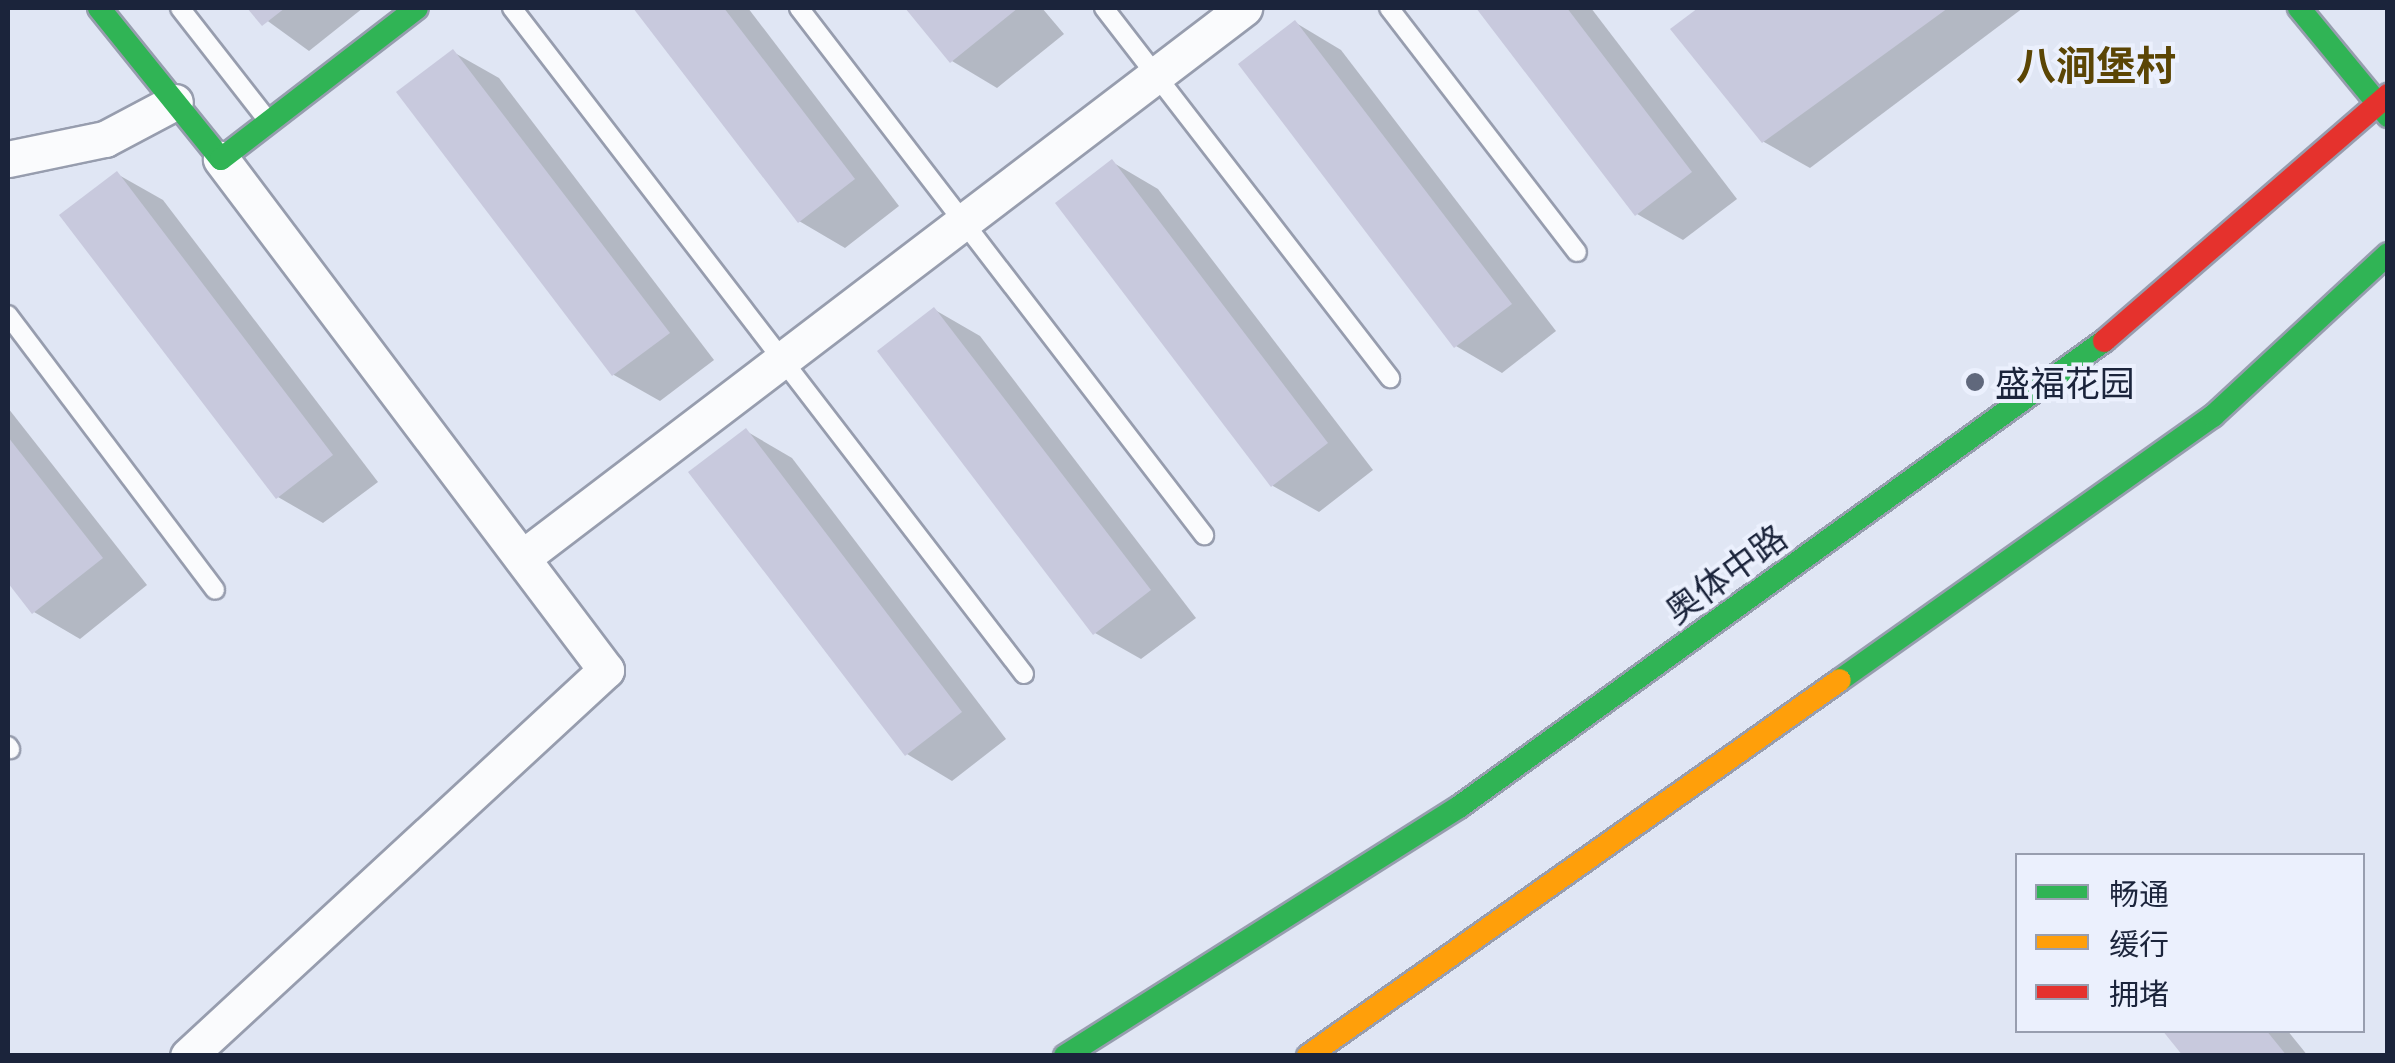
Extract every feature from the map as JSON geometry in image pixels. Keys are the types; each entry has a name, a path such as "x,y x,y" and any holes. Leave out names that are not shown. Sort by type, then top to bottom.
{"main road":[{"path":"100,8 221,159 417,8"},
{"path":"2299,8 2384,105"},
{"name":"奥体中路","path":"1065,1056 1458,807 1809,557 2109,337 2384,105"},
{"path":"1308,1056 2214,416 2388,254"}],"street":[{"path":"522,558 1244,8"},
{"path":"8,159 105,139 175,102"},
{"path":"188,1056 606,670 221,159"}],"lane":[{"path":"180,8 269,122"},
{"path":"512,8 1024,674"},
{"path":"799,8 1204,535"},
{"path":"1104,8 1390,378"},
{"path":"1389,8 1577,252"},
{"path":"8,316 216,590"}],"building":[{"path":"247,8 285,8 262,26"},
{"path":"633,8 724,8 855,179 798,223"},
{"path":"905,8 1018,8 950,63"},
{"path":"1476,8 1567,8 1692,172 1635,216"},
{"path":"1698,8 1948,8 1762,143 1670,29"},
{"path":"1295,20 1512,304 1454,348 1238,64"},
{"path":"453,49 670,333 612,376 396,92"},
{"path":"1112,159 1328,443 1271,487 1055,203"},
{"path":"117,171 333,455 276,499 59,215"},
{"path":"934,307 1151,590 1093,635 877,351"},
{"path":"746,428 962,712 905,756 688,472"},
{"path":"8,437 103,558 32,614 8,583"},
{"path":"2164,1033 2268,1033 2287,1056 2183,1056"}],"traffic: fast":[{"path":"99,8 221,159 417,8"},
{"path":"2299,8 2388,116"},
{"path":"1840,680 2213,416 2388,254"},
{"path":"1065,1056 1459,807 2104,341"}],"traffic: slow":[{"path":"1308,1056 1840,680"}],"traffic: jam":[{"path":"2104,341 2388,95"}],"place":[{"name":"盛福花园","path":"1975,382"}],"district":[{"name":"八涧堡村","path":"2096,64"}]}
